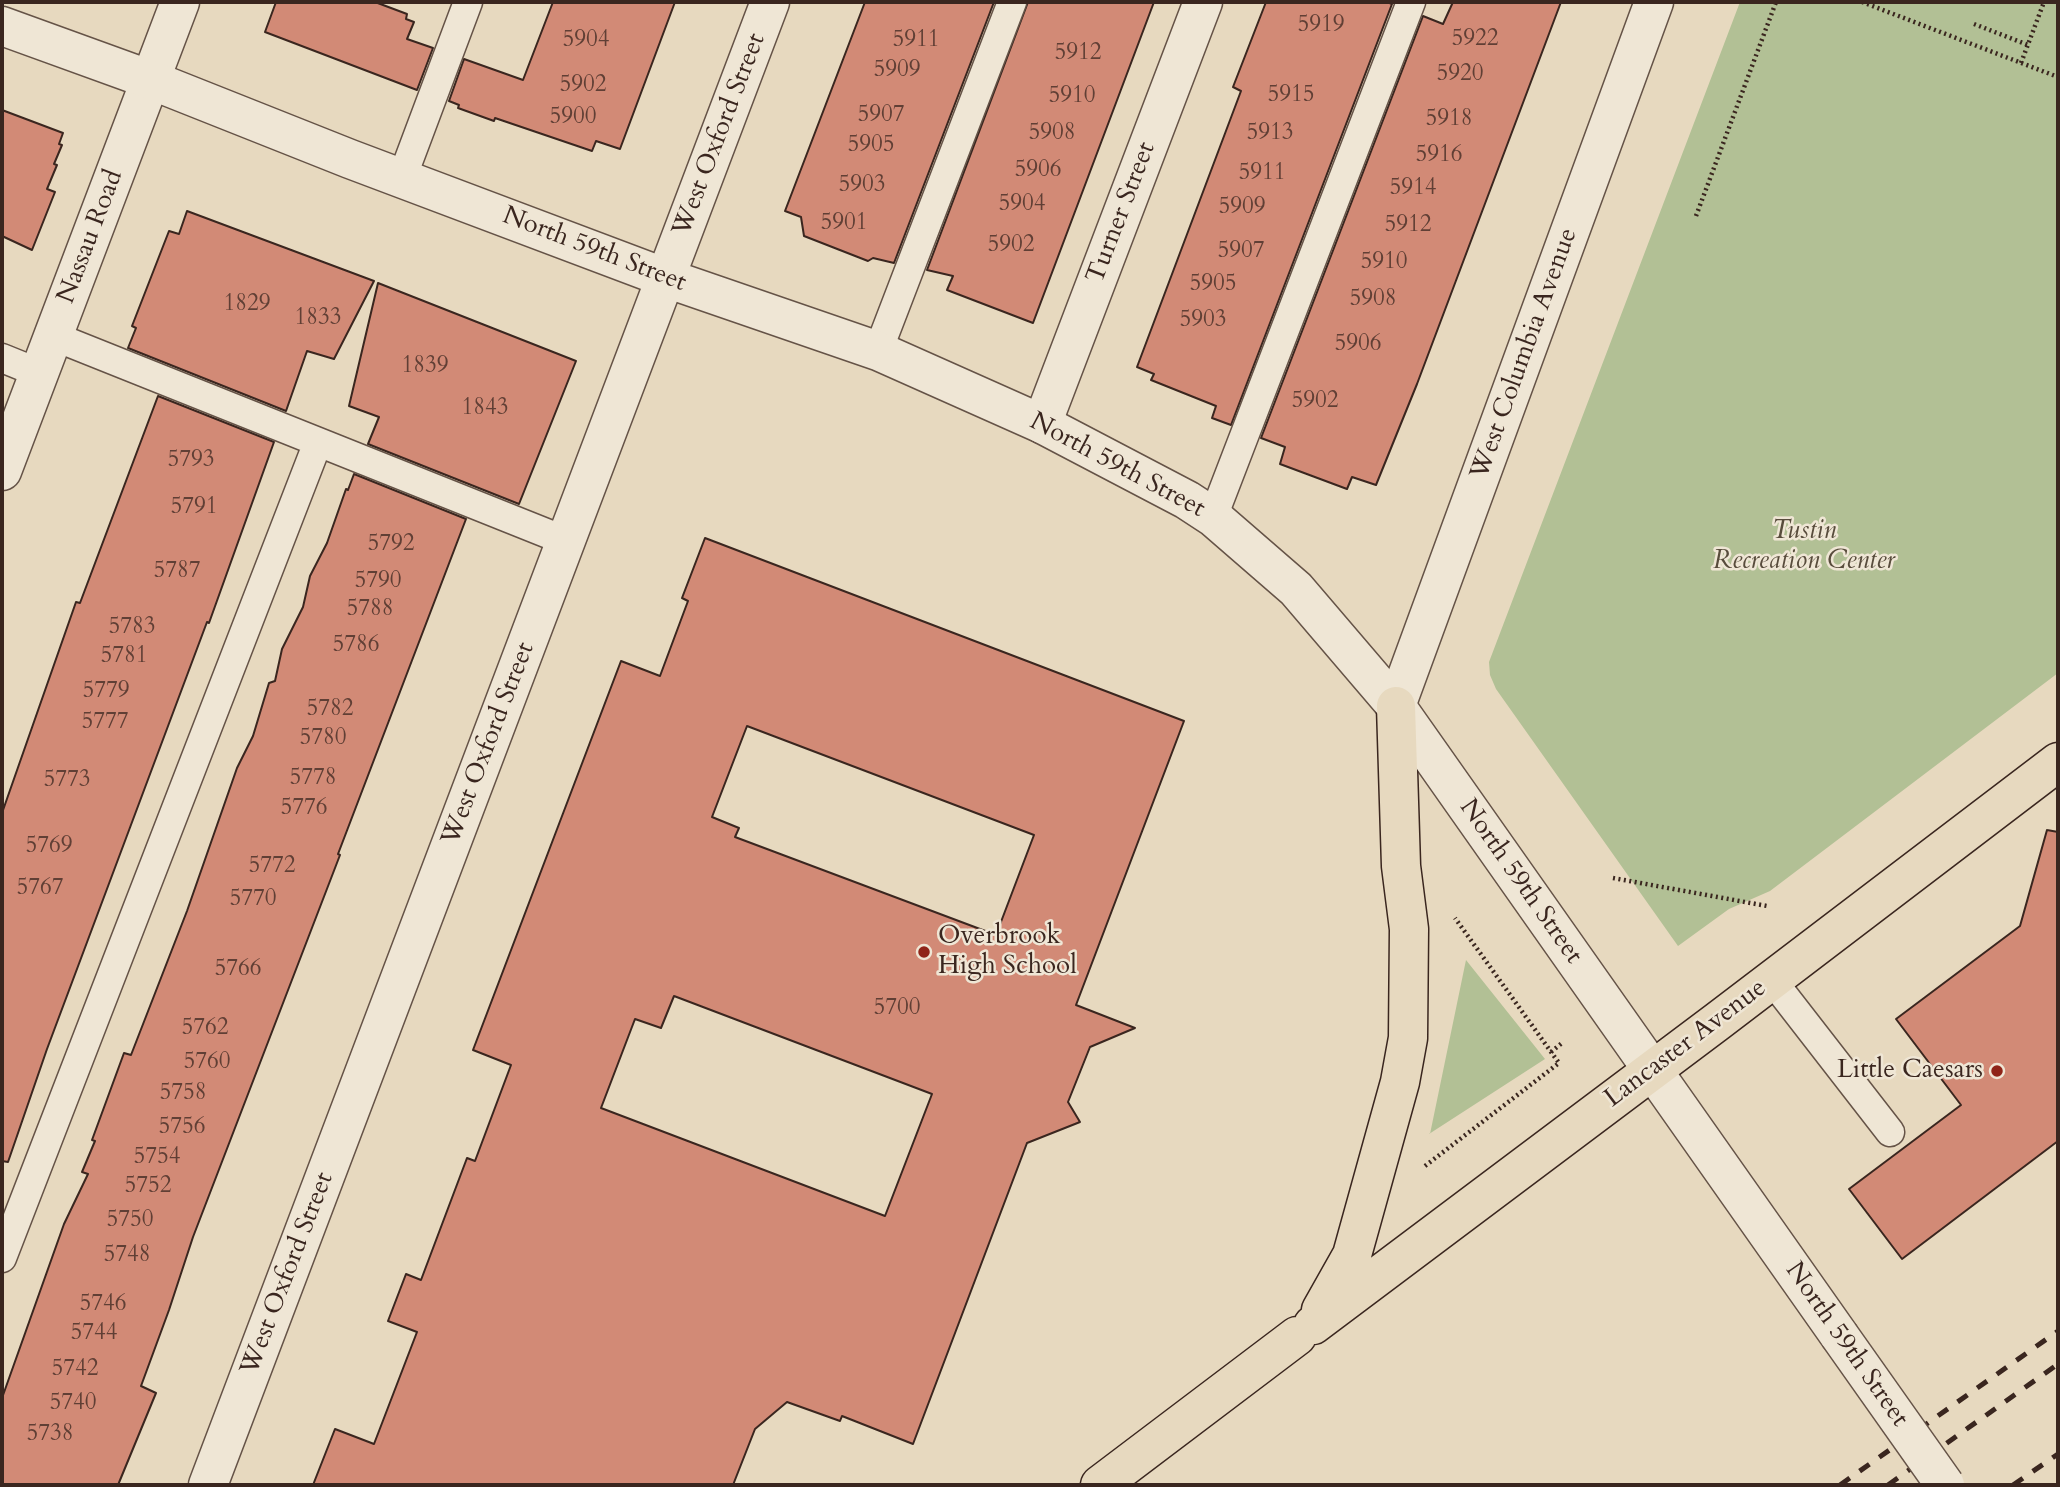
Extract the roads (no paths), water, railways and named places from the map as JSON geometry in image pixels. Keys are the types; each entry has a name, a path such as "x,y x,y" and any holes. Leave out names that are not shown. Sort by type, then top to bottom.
{"highway":[{"path":"1305,1330 1352,1255 1401,1082 1408,1038 1409,929 1401,866 1396,706"},
{"name":"Lancaster Avenue","path":"1100,1485 2058,762"}],"street":[{"name":"Nassau Road","path":"2,471 180,2"},
{"name":"West Oxford Street","path":"208,1485 770,2"},
{"name":"Turner Street","path":"1042,424 1203,2"},
{"name":"West Columbia Avenue","path":"1396,706 1654,2"},
{"name":"North 59th Street","path":"2,26 666,278 878,351 1042,424 1187,500 1213,517 1296,589 1396,706 1945,1485"}],"lane":[{"path":"402,178 468,2"},
{"path":"878,351 1012,2"},
{"path":"1213,517 1411,2"},
{"path":"53,336 566,541"},
{"path":"2,358 39,373"},
{"path":"4,1244 318,442"},
{"path":"1772,980 1890,1132"}],"railway":[{"path":"1840,1485 2058,1331"},
{"path":"1888,1485 2058,1364"},
{"path":"2013,1485 2058,1454"}],"place":[{"name":"Overbrook High School","path":"924,952"},
{"name":"Little Caesars","path":"1997,1071"}],"park label":[{"name":"Tustin Recreation Center","path":"1804,547"}]}
